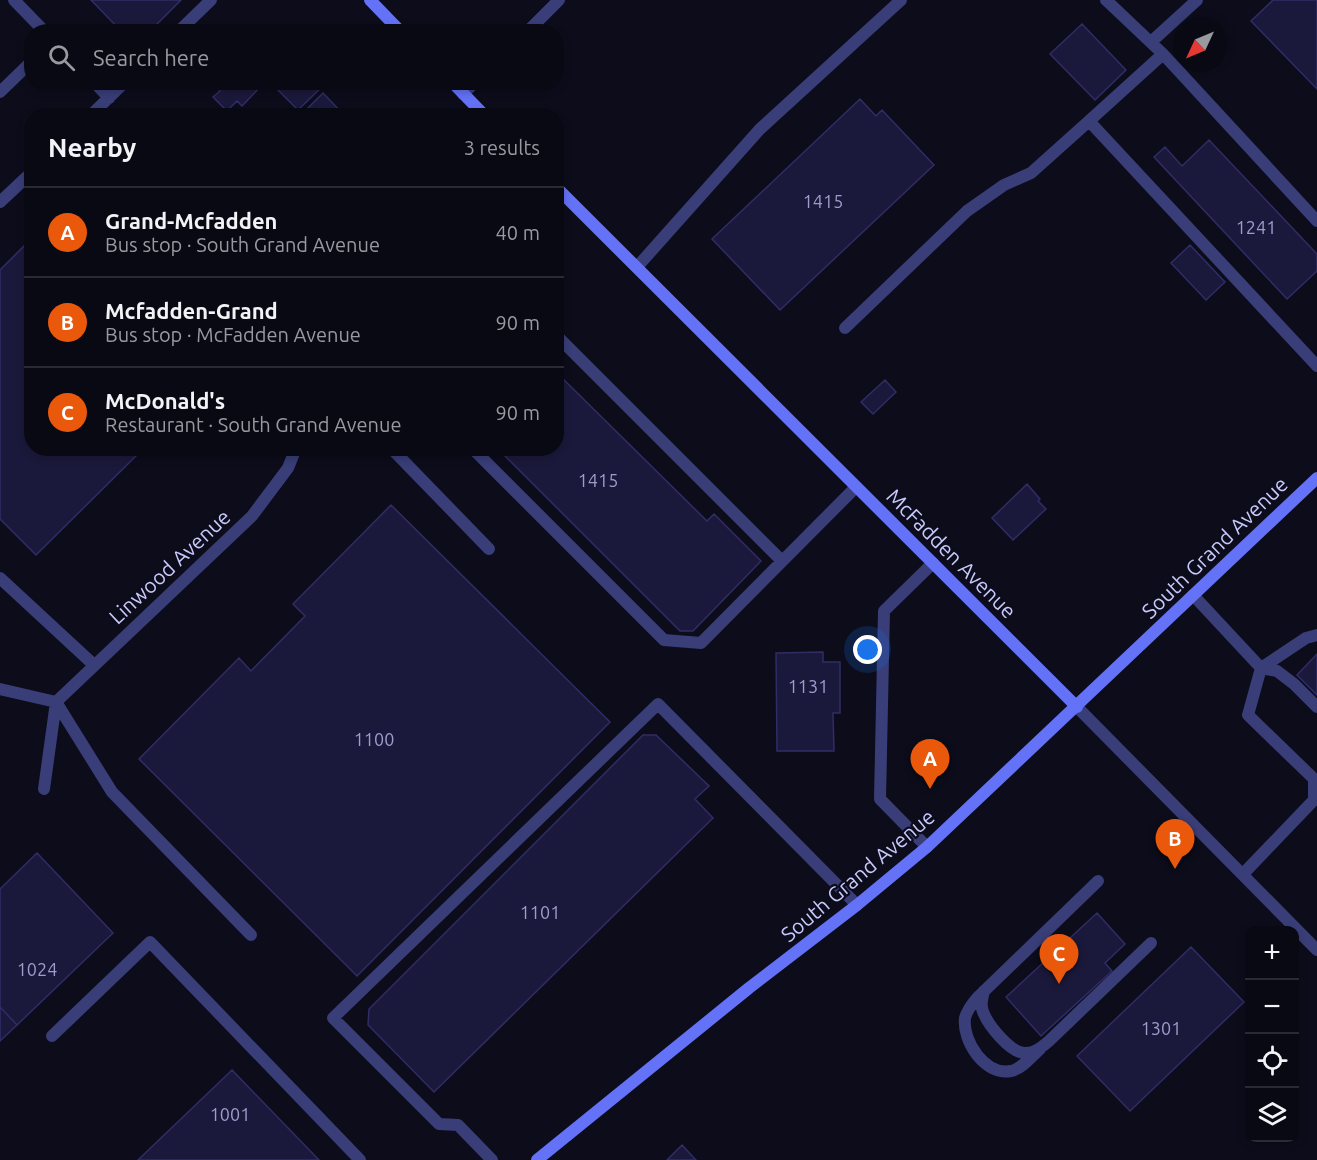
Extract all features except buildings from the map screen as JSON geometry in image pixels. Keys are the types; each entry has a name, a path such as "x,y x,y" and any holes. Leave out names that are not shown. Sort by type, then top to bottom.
{"main road":[{"path":"370,0 393,24"},
{"path":"459,90 477,108"},
{"name":"McFadden Avenue","path":"564,195 1077,707"},
{"name":"South Grand Avenue","path":"537,1160 857,905 927,846 1077,707 1317,478"}],"street":[{"path":"14,0 37,24"},
{"path":"186,24 211,0"},
{"path":"535,24 559,0"},
{"path":"637,267 760,129 901,0"},
{"path":"1106,0 1163,54 1317,220"},
{"path":"1151,42 1197,0"},
{"path":"845,328 967,211 1004,184 1030,173 1163,54"},
{"path":"0,92 24,69"},
{"path":"102,90 109,98"},
{"path":"98,108 117,90"},
{"path":"463,94 467,90"},
{"path":"1089,122 1317,366"},
{"path":"0,202 24,180"},
{"path":"564,343 782,561"},
{"name":"Linwood Avenue","path":"56,702 252,516 288,468 293,456"},
{"path":"399,456 489,549"},
{"path":"480,456 664,640 701,643 856,487"},
{"path":"927,846 880,799 884,611 933,563"},
{"path":"0,578 94,665"},
{"path":"1193,595 1261,668 1277,671 1317,707"},
{"path":"1243,874 1314,800 1314,779 1248,715 1261,668 1306,638 1317,635"},
{"path":"0,689 56,702 112,792 251,935"},
{"path":"44,789 56,702"},
{"path":"492,1160 458,1125 439,1124 333,1018 658,704 857,905"},
{"name":"McFadden Avenue","path":"1077,707 1317,950"},
{"path":"1098,881 970,1007 965,1017 965,1031 973,1048 988,1066 998,1072 1012,1071 1023,1065 1151,943"},
{"path":"52,1036 150,942 360,1160"},
{"path":"984,991 981,1002 983,1013 995,1032 1009,1046 1023,1053 1040,1049"}],"place":[{"name":"Grand-Mcfadden","path":"930,789"},
{"name":"Mcfadden-Grand","path":"1175,869"},
{"name":"McDonald's","path":"1059,984"}]}
